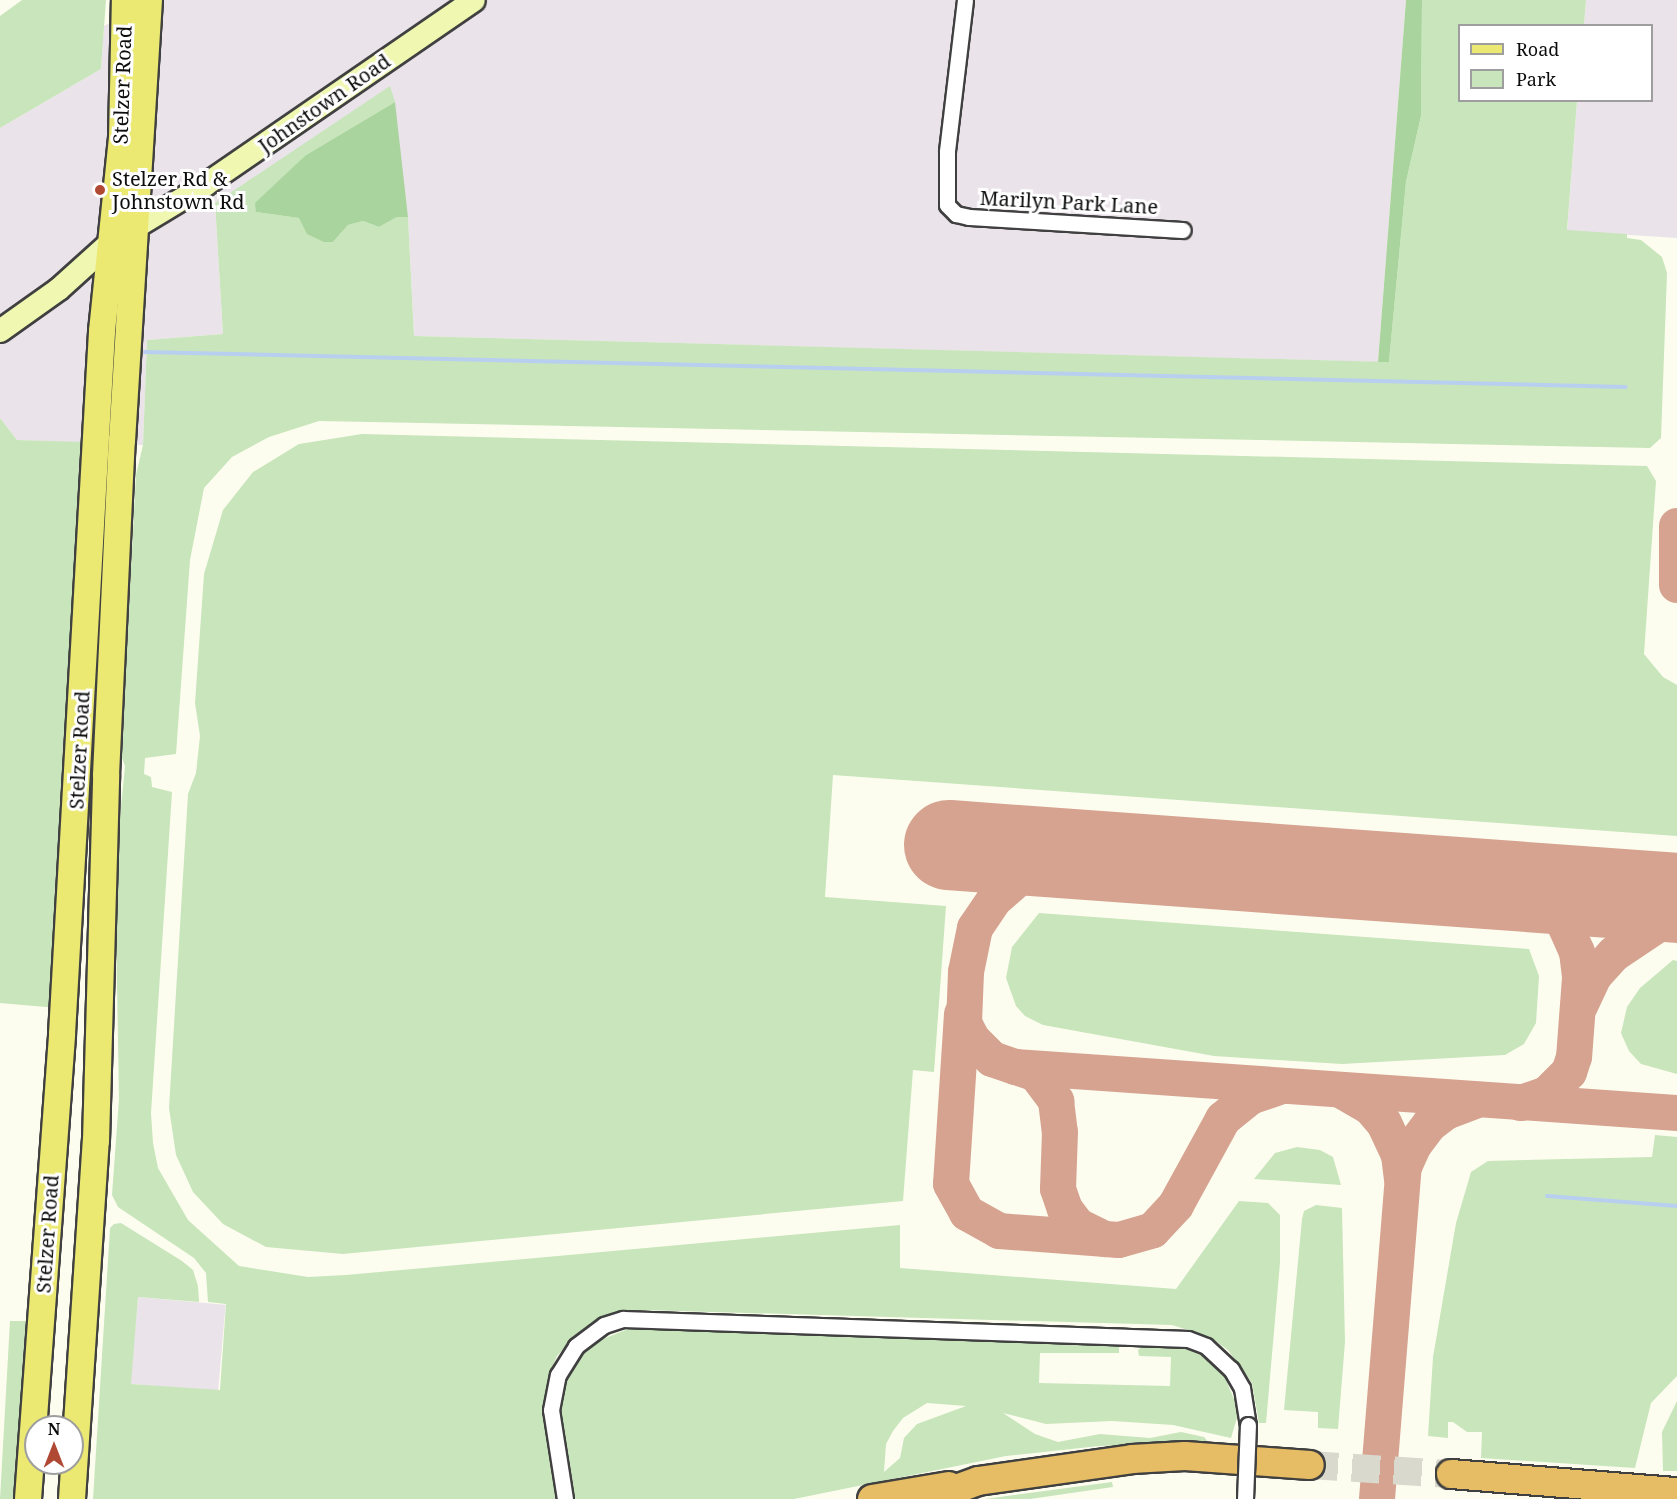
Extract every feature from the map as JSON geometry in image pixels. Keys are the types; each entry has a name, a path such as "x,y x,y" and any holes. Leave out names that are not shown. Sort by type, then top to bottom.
{"highway":[{"path":"872,1499 1132,1459 1185,1456 1310,1465"},
{"path":"1451,1474 1677,1492"},
{"path":"929,1499 978,1481"}],"main road":[{"name":"Stelzer Road","path":"28,1499 62,1034 102,331 122,139 124,0"},
{"name":"Stelzer Road","path":"72,1499 96,1141 106,775 122,441 137,228 149,0"},
{"name":"Johnstown Road","path":"0,331 59,289 111,242 137,228 474,0"}],"street":[{"name":"Marilyn Park Lane","path":"965,0 948,141 947,205 956,214 969,217 1183,230"},
{"path":"565,1499 552,1421 553,1392 565,1360 576,1346 604,1325 622,1319 1188,1339 1206,1346 1231,1369 1242,1388 1248,1425 1245,1499"}],"shaded area":[{"path":"154,0 1406,0 1378,362 414,336 408,217 390,87 215,203 223,334 147,340 143,445 17,440 0,418 0,128 101,69 104,26"},
{"path":"1586,0 1677,0 1677,238 1567,231 1577,102 1653,102 1653,24 1584,24"},
{"path":"138,1297 226,1305 218,1391 130,1384"}],"green space":[{"path":"22,0 106,0 101,69 0,128 0,16"},
{"path":"1406,0 1422,0 1421,116 1406,182 1389,362 1378,362"},
{"path":"1422,0 1586,0 1584,24 1458,24 1458,102 1577,102 1567,230 1627,234 1627,238 1641,240 1662,257 1667,273 1661,438 1650,448 319,421 269,437 232,457 204,488 190,560 176,754 145,758 144,774 151,777 152,787 172,792 151,1113 153,1143 158,1168 188,1220 239,1266 308,1277 346,1275 900,1225 900,1268 1176,1289 1239,1201 1268,1203 1280,1215 1280,1263 1266,1423 1259,1423 1252,1383 1228,1350 1210,1337 1172,1325 643,1310 600,1319 577,1334 557,1356 549,1374 544,1410 556,1499 93,1499 110,1228 114,1224 121,1223 182,1261 193,1270 198,1286 199,1302 138,1297 131,1384 220,1390 226,1304 208,1302 206,1273 194,1258 118,1207 112,1195 119,1099 115,869 125,766 121,755 136,475 143,445 147,340 223,334 215,203 390,86 395,102 306,155 256,212 300,218 308,234 333,242 348,225 363,221 379,227 397,217 408,217 414,336 1389,362 1406,182 1421,116"},
{"path":"395,102 408,217 397,217 379,227 363,221 348,225 333,242 324,242 307,234 299,218 256,212 255,203 306,155"},
{"path":"0,418 17,440 86,442 57,1008 0,1003"},
{"path":"362,434 1647,466 1656,481 1644,654 1663,677 1677,685 1677,836 833,775 825,897 946,906 934,1072 913,1070 903,1201 343,1254 266,1247 223,1224 193,1192 176,1155 169,1108 188,794 196,773 200,736 195,703 204,574 223,510 253,472 299,444"},
{"path":"1039,913 1529,949 1539,976 1536,1023 1524,1044 1505,1055 1342,1064 1214,1056 1043,1025 1025,1016 1016,1006 1006,978 1012,947"},
{"path":"1673,960 1677,961 1677,1074 1641,1064 1629,1051 1621,1033 1627,1007 1640,988"},
{"path":"1655,1135 1677,1137 1677,1376 1651,1403 1635,1468 1481,1458 1482,1432 1467,1432 1453,1422 1448,1422 1448,1438 1428,1436 1433,1357 1456,1223 1471,1172 1488,1161 1652,1157"},
{"path":"1297,1147 1320,1150 1333,1157 1341,1185 1254,1179 1275,1153"},
{"path":"1316,1205 1342,1208 1345,1342 1338,1429 1318,1428 1318,1412 1284,1410 1302,1219 1304,1211"},
{"path":"10,1321 27,1321 13,1499 0,1499"},
{"path":"644,1327 1112,1342 1119,1346 1119,1353 1040,1353 1039,1383 1170,1386 1171,1357 1139,1356 1138,1350 1146,1343 1181,1346 1209,1359 1223,1373 1239,1411 1231,1438 1173,1425 1112,1421 1046,1424 1003,1413 1035,1434 1058,1442 1100,1434 1150,1438 1181,1432 1204,1437 1209,1443 1099,1446 1006,1456 794,1499 572,1499 561,1416 564,1387 570,1368 593,1343 628,1329","holes":["927,1403 966,1406 917,1424 904,1438 900,1458 884,1472 886,1444 903,1418"]},
{"path":"1677,1401 1677,1471 1663,1471 1662,1432"},
{"path":"1112,1482 1113,1487 1030,1499 985,1499"}],"waterway":[{"path":"145,352 1626,387"},
{"path":"1547,1196 1677,1206"}],"taxiway":[{"path":"1677,526 1677,585"},
{"path":"1087,855 1042,866 1019,878 994,900 975,928 966,972 964,1023 972,1039 992,1059 1015,1067 1677,1113"},
{"path":"1507,886 1539,899 1564,923 1577,952 1580,978 1574,1057 1569,1072 1547,1094 1521,1103"},
{"path":"1580,1006 1594,976 1614,954 1677,912"},
{"path":"962,1014 951,1184 967,1213 999,1231 1119,1240 1153,1230 1176,1205 1223,1119 1250,1097 1279,1087"},
{"path":"1016,1067 1036,1074 1056,1101 1060,1132 1058,1189 1065,1209 1078,1226 1105,1239"},
{"path":"1342,1091 1370,1107 1384,1123 1399,1155 1402,1179"},
{"path":"1377,1499 1404,1167 1414,1145 1430,1124 1446,1112 1475,1101"}],"runway":[{"path":"949,845 1677,898"}],"tunnel":[{"path":"1310,1465 1451,1474"}],"place":[{"name":"Stelzer Rd & Johnstown Rd","path":"100,190"}]}
